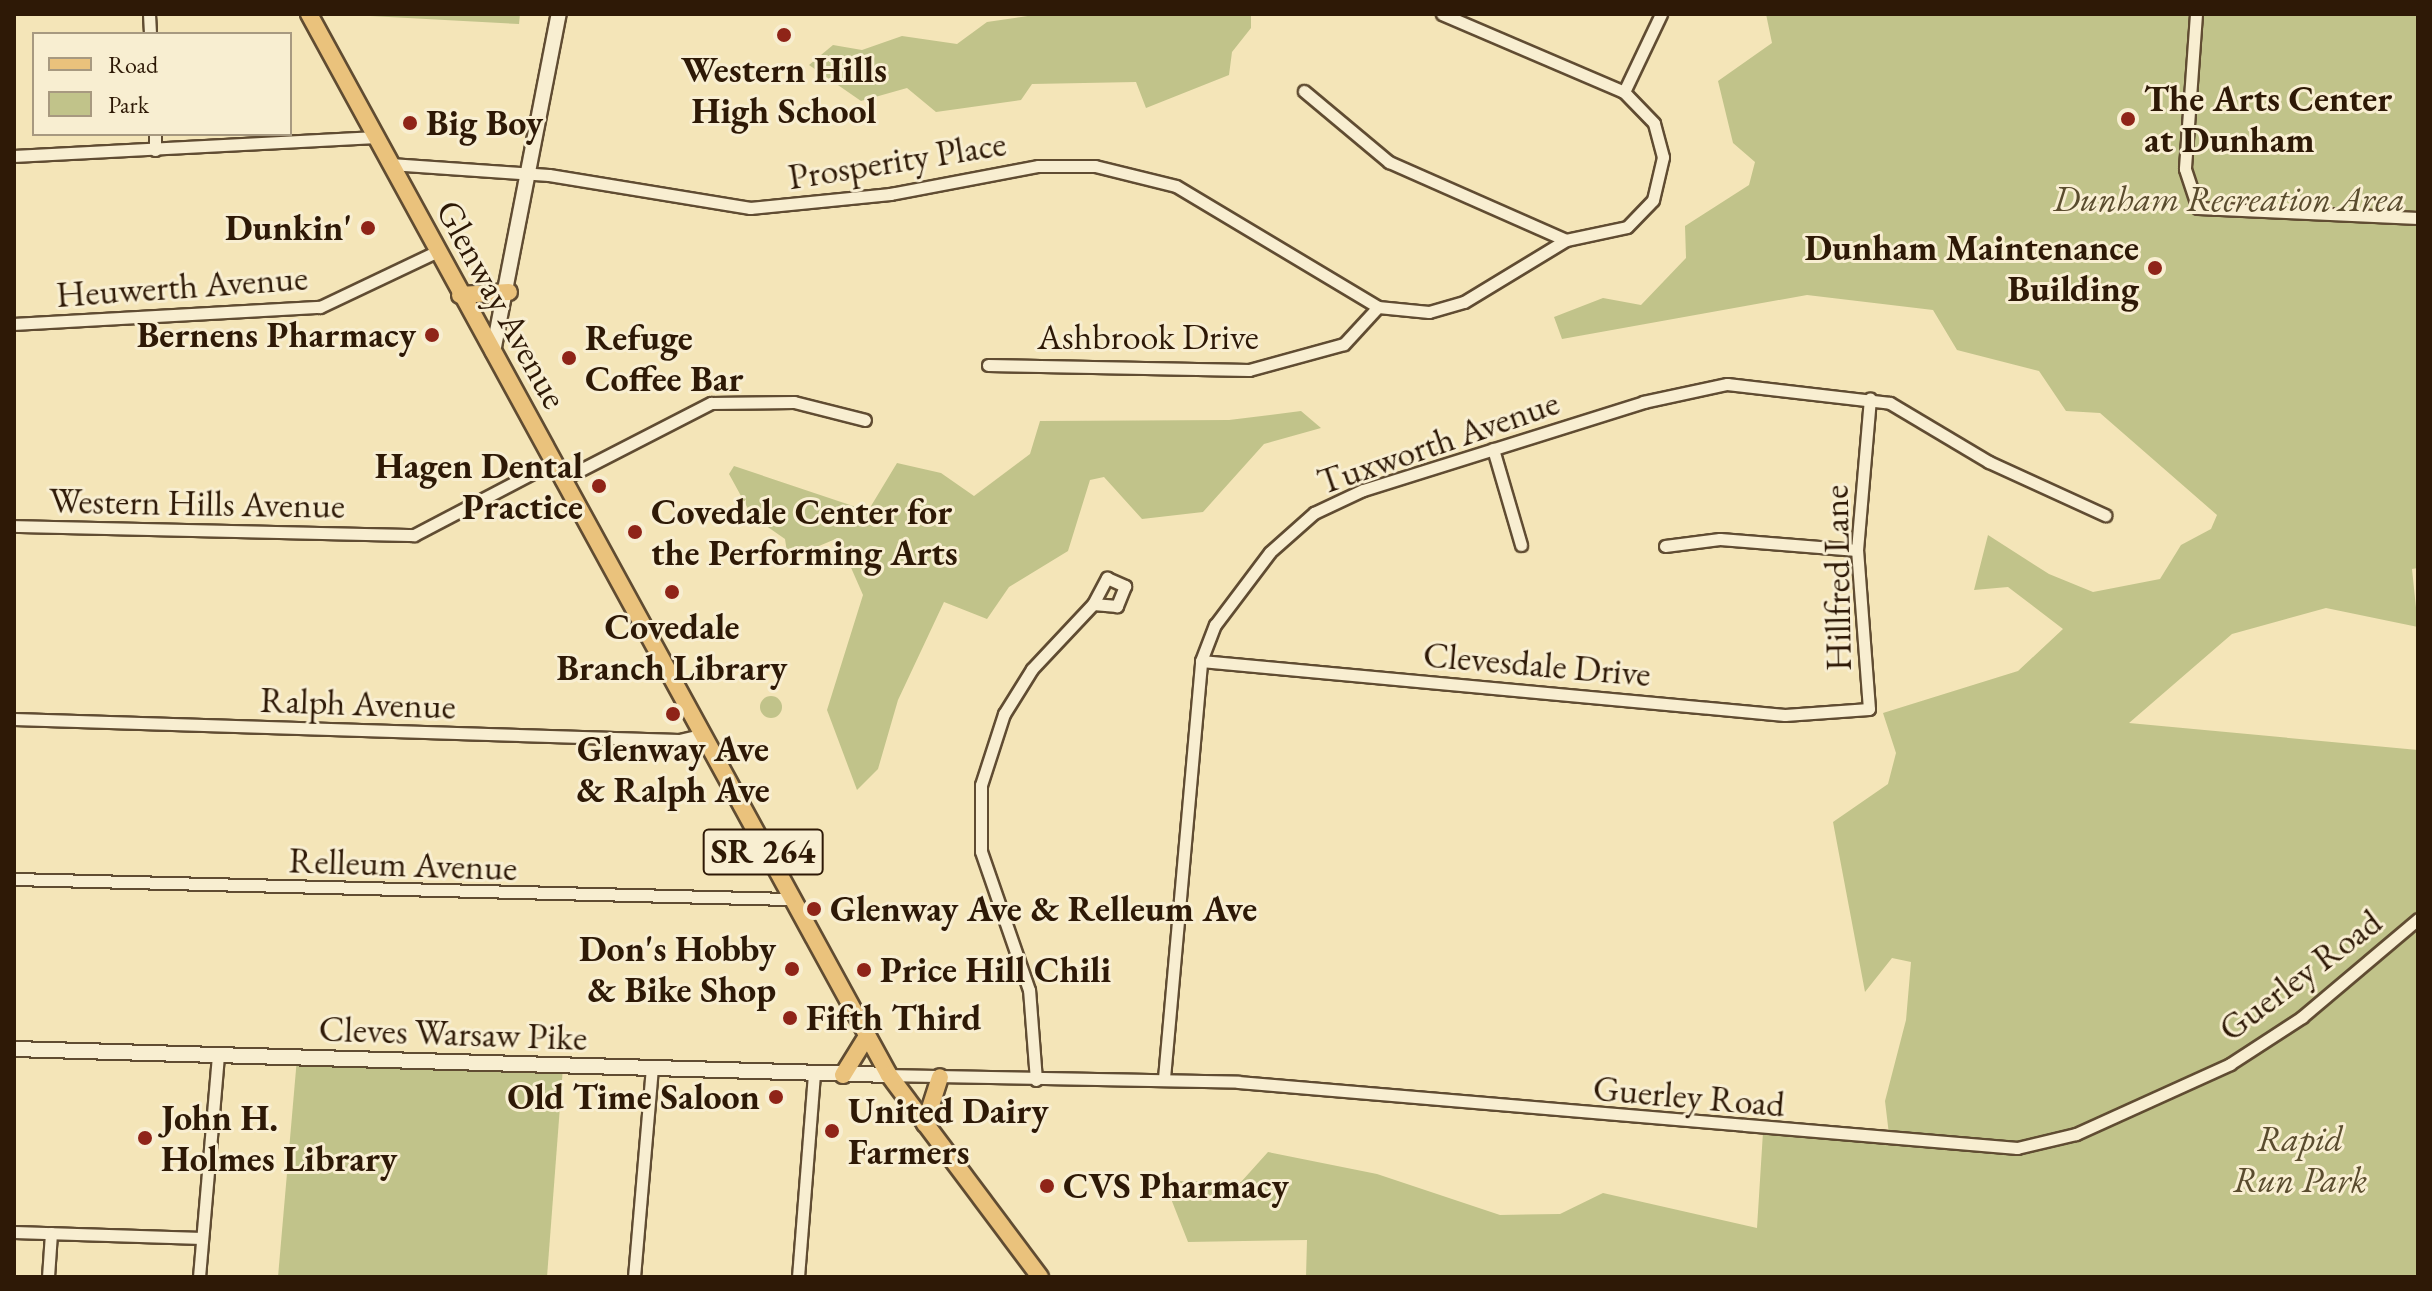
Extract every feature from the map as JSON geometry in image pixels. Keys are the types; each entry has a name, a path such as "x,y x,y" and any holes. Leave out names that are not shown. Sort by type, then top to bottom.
{"main road":[{"name":"Glenway Avenue","path":"309,14 700,735 889,1075 1040,1277"},
{"path":"460,295 509,292"},
{"path":"843,1075 867,1036"},
{"path":"925,1124 940,1077"}],"street":[{"path":"493,352 509,292 559,14"},
{"path":"1378,307 1444,309 1566,240 1627,227 1659,187 1661,137 1624,92 1442,14"},
{"path":"1624,92 1661,14"},
{"path":"2196,14 2185,169 2198,208 2418,218"},
{"path":"1304,91 1389,162 1566,240"},
{"path":"155,136 155,150"},
{"path":"14,156 376,137"},
{"name":"Prosperity Place","path":"390,164 530,173 762,208 1038,166 1121,170 1204,200 1305,269 1378,307"},
{"name":"Heuwerth Avenue","path":"14,324 320,307 436,252"},
{"name":"Ashbrook Drive","path":"988,365 1249,370 1344,344 1378,307"},
{"name":"Tuxworth Avenue","path":"1164,1078 1201,661 1215,625 1297,525 1363,490 1706,386 1870,399 1909,410 1989,462 2105,515"},
{"name":"Hillfred Lane","path":"1869,709 1857,550 1870,399"},
{"path":"561,480 711,403 794,402 865,420"},
{"path":"1493,449 1521,545"},
{"name":"Western Hills Avenue","path":"14,526 400,537 426,531 552,463"},
{"path":"1665,546 1720,539 1857,550"},
{"path":"1036,1080 1029,990 981,851 981,785 1018,689 1093,604"},
{"name":"Clevesdale Drive","path":"1201,661 1785,715 1869,709"},
{"name":"Ralph Avenue","path":"14,719 667,740 700,735"},
{"name":"Relleum Avenue","path":"14,879 790,899"},
{"name":"Guerley Road","path":"889,1075 1036,1080 1164,1078 2017,1148 2090,1128 2230,1064 2302,1017 2418,919"},
{"name":"Cleves Warsaw Pike","path":"14,1049 889,1075"},
{"path":"199,1277 218,1056"},
{"path":"634,1277 652,1069"},
{"path":"798,1277 814,1074"},
{"path":"14,1232 202,1238"},
{"path":"48,1277 51,1233"}],"green space":[{"path":"333,14 520,14 519,24"},
{"path":"1041,14 1251,14 1251,28 1232,52 1229,75 1146,108 1136,82 1032,84 1021,100 936,112 907,88 861,101 809,65 833,45 862,50 902,36 957,44 987,22"},
{"path":"1766,14 2418,14 2418,568 2412,569 2418,627 2326,608 2232,634 2129,723 2418,750 2418,1277 1306,1277 1307,1240 1188,1242 1164,1181 1241,1182 1268,1152 1377,1174 1500,1215 1560,1214 1603,1193 1757,1228 1763,1132 1890,1143 1885,1101 1906,1020 1911,962 1892,958 1865,992 1833,822 1888,784 1896,753 1883,713 2018,671 2063,629 2008,587 1974,590 1988,535 2049,574 2093,592 2160,579 2181,545 2211,529 2217,515 2100,413 2066,411 2039,371 1957,350 1933,310 1807,295 1562,339 1554,317 1603,298 1641,305 1686,258 1685,226 1749,185 1755,162 1733,143 1718,81 1772,43"},
{"path":"1301,411 1321,428 1264,444 1203,512 1142,519 1104,477 1090,480 1068,551 1009,587 987,619 944,602 898,700 878,769 857,790 827,710 863,595 838,538 788,559 785,539 752,516 729,474 734,466 868,511 897,463 941,473 974,496 1030,454 1040,421 1229,420"},
{"path":"771,696 779,699 782,707 779,715 771,718 763,715 760,707 763,699"},
{"path":"297,1058 563,1067 547,1277 278,1277"}],"place":[{"name":"Western Hills High School","path":"784,35"},
{"name":"The Arts Center at Dunham","path":"2128,119"},
{"name":"Big Boy","path":"410,123"},
{"name":"Dunkin'","path":"368,228"},
{"name":"Dunham Maintenance Building","path":"2155,268"},
{"name":"Bernens Pharmacy","path":"432,335"},
{"name":"Refuge Coffee Bar","path":"569,358"},
{"name":"Hagen Dental Practice","path":"599,486"},
{"name":"Covedale Center for the Performing Arts","path":"635,532"},
{"name":"Covedale Branch Library","path":"672,592"},
{"name":"Glenway Ave & Ralph Ave","path":"673,714"},
{"name":"Glenway Ave & Relleum Ave","path":"814,909"},
{"name":"Don's Hobby & Bike Shop","path":"792,969"},
{"name":"Price Hill Chili","path":"864,970"},
{"name":"Fifth Third","path":"790,1018"},
{"name":"Old Time Saloon","path":"776,1097"},
{"name":"United Dairy Farmers","path":"832,1131"},
{"name":"John H. Holmes Library","path":"145,1138"},
{"name":"CVS Pharmacy","path":"1047,1186"}],"park label":[{"name":"Dunham Recreation Area","path":"2229,199"},
{"name":"Rapid Run Park","path":"2300,1158"}]}
